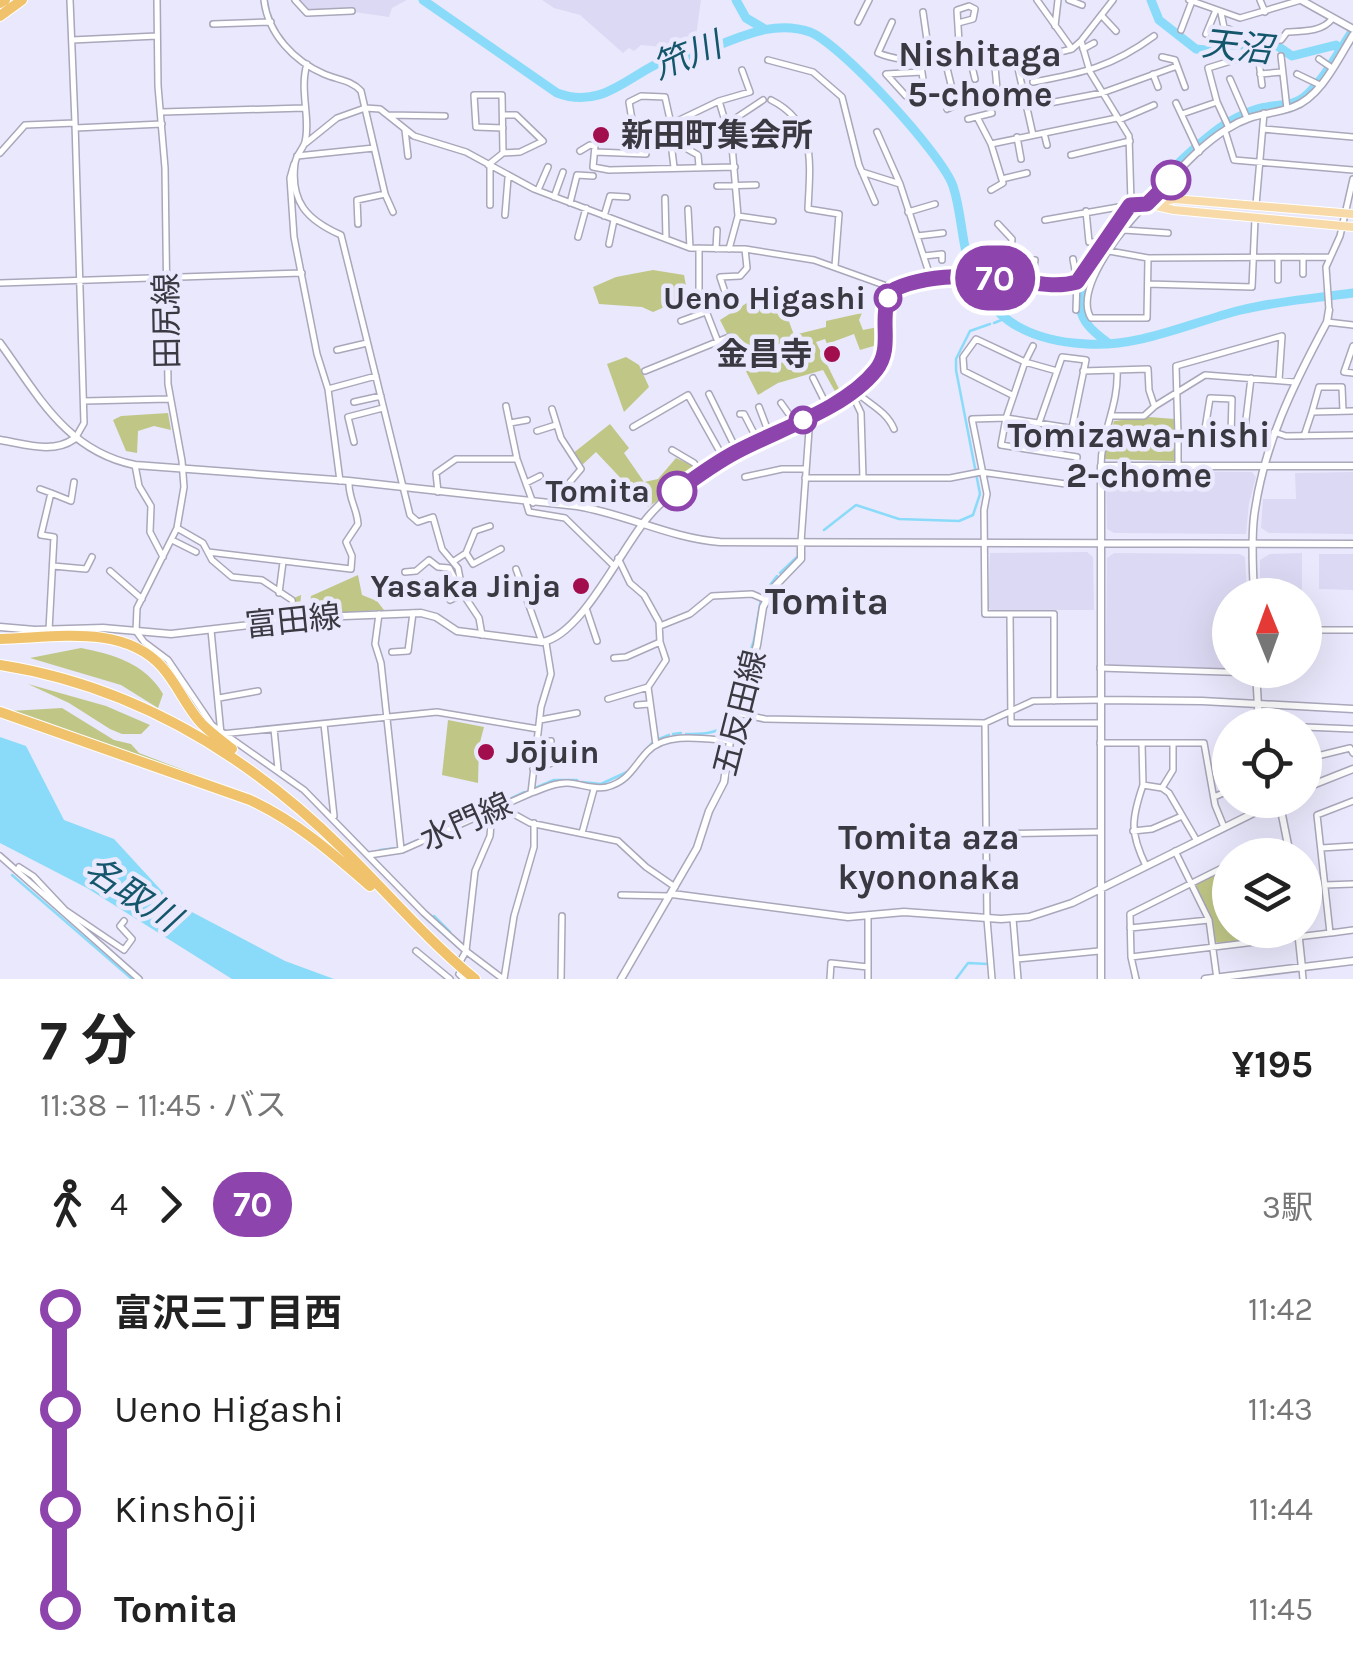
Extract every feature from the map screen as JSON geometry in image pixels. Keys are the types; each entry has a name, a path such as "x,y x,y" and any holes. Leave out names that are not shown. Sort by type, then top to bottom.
{"highway":[{"path":"0,16 22,0"},
{"path":"0,640 88,636 113,639 146,654 162,668 201,723 315,816 441,951"},
{"path":"0,665 80,685 188,729 257,774 347,853"},
{"path":"0,712 277,813 321,842 474,979"}],"main road":[{"path":"1145,204 1174,199 1350,214"},
{"path":"1145,204 1348,226"}],"street":[{"path":"0,440 64,447 84,423 70,0"},
{"name":"田尻線","path":"136,631 134,621 142,599 177,528 184,487 184,469 169,399 157,0"},
{"path":"264,0 282,45 306,64 359,87 393,212"},
{"path":"295,0 307,14 352,11"},
{"path":"858,22 869,0"},
{"path":"1037,0 1072,48"},
{"path":"1055,26 1058,0"},
{"path":"1069,0 1082,5"},
{"path":"340,481 328,390 316,354 294,237 291,191 296,159 305,144 337,118 365,108 380,109 405,130 466,152 508,177 690,248 745,250 835,266 895,289 931,279 964,277 1058,286 1077,282 1131,205 1130,141 1090,72 1082,45 1086,32 1113,0"},
{"path":"1181,30 1190,0 1210,3 1219,12 1224,27 1237,33"},
{"path":"1260,0 1265,12"},
{"path":"1148,258 1147,318 1090,318 1086,296 1109,251 1145,204 1196,149 1226,126 1245,116 1304,102 1352,30 1301,0 1240,18 1219,12"},
{"path":"923,12 930,61"},
{"path":"1206,34 1219,12"},
{"path":"1102,16 1116,31"},
{"path":"1254,42 1282,40 1287,32 1315,30 1330,24 1332,19"},
{"path":"213,24 271,22"},
{"path":"892,22 878,53 892,59 930,61 1056,53 1094,43"},
{"path":"958,23 960,59"},
{"path":"72,40 157,36"},
{"path":"1033,82 1090,72 1154,36"},
{"path":"1015,55 1033,135"},
{"path":"994,56 997,88"},
{"path":"1280,56 1286,106"},
{"path":"1162,57 1176,60 1185,87"},
{"path":"970,58 976,79"},
{"path":"920,59 922,72 925,93 906,96 886,74 922,72"},
{"path":"768,60 813,72 842,97 862,172 876,202"},
{"path":"945,60 956,105 946,110"},
{"path":"1234,60 1208,68 1234,160 1353,170"},
{"path":"1259,62 1262,85"},
{"path":"305,144 306,64"},
{"path":"1039,105 1102,92 1177,66"},
{"path":"633,126 630,102 642,96 665,97 670,124 719,101 750,92 742,70"},
{"path":"1260,74 1282,72"},
{"path":"1154,74 1158,87"},
{"path":"1297,74 1317,83"},
{"path":"1230,79 1245,116"},
{"path":"954,99 978,91"},
{"path":"502,128 476,127 474,95 502,95 503,152"},
{"path":"730,122 767,100 798,118 811,155 808,209 838,214 835,266"},
{"path":"719,101 725,121 730,122"},
{"path":"1176,102 1196,149"},
{"path":"1181,114 1217,102"},
{"path":"991,144 1118,119 1154,105"},
{"path":"160,112 304,108"},
{"path":"1256,205 1264,112"},
{"path":"968,119 992,113"},
{"path":"388,115 445,116"},
{"path":"490,205 489,166 503,152 520,152 542,141 516,115 503,115"},
{"path":"977,116 1003,183 991,190"},
{"path":"729,249 738,216 730,122"},
{"path":"0,153 25,125 162,124"},
{"path":"405,130 408,156"},
{"path":"1263,130 1353,137"},
{"path":"877,132 900,184 931,279"},
{"path":"1044,134 1046,145"},
{"path":"1017,137 1021,159"},
{"path":"674,167 670,143 673,141 698,155 699,167"},
{"path":"1071,155 1130,141"},
{"path":"580,152 595,146 593,167 609,170 734,167"},
{"path":"644,146 648,169"},
{"path":"296,159 374,148"},
{"path":"595,152 646,154"},
{"path":"296,159 294,190 299,206 311,219 340,235 402,488 414,522 433,517 442,549 454,561 462,593"},
{"path":"538,190 548,167"},
{"path":"554,197 563,172"},
{"path":"862,172 900,184"},
{"path":"1002,179 1027,173"},
{"path":"570,203 578,175 593,176"},
{"path":"504,215 508,177"},
{"path":"1254,578 1254,519 1264,467 1295,382 1327,322 1326,267 1348,226 1353,179"},
{"path":"718,186 756,185"},
{"path":"358,224 357,200 385,194"},
{"path":"604,216 610,196 627,196"},
{"path":"664,198 666,238"},
{"path":"908,212 935,204"},
{"path":"1044,220 1145,204"},
{"path":"578,237 586,208"},
{"path":"688,209 690,248"},
{"path":"1086,211 1090,242 1105,242"},
{"path":"738,216 772,220"},
{"path":"1148,284 1252,287 1254,218"},
{"path":"609,244 614,220"},
{"path":"998,224 1012,239 1009,279"},
{"path":"716,249 717,230"},
{"path":"1124,230 1168,234"},
{"path":"917,236 944,232"},
{"path":"699,248 697,283 718,342"},
{"path":"733,293 726,295 720,276 740,276 746,268 745,250"},
{"path":"1109,251 1148,258 1329,257"},
{"path":"924,256 942,254 942,260"},
{"path":"1278,256 1278,280"},
{"path":"1303,257 1303,274"},
{"path":"1073,259 1076,310"},
{"path":"1009,260 1035,260 1032,282"},
{"path":"0,282 302,273"},
{"path":"544,643 587,610 643,524 702,473 810,416 852,391 874,372 883,359 885,305 895,289"},
{"path":"681,321 706,312"},
{"path":"1327,322 1353,325"},
{"path":"1178,466 1176,366 1282,336 1280,380"},
{"path":"645,372 729,337"},
{"path":"1012,395 964,371 963,356 976,338 1024,362 1057,372"},
{"path":"0,343 74,439 107,458 135,465 340,481 596,509 703,541 1353,544"},
{"path":"337,350 367,343"},
{"path":"804,478 950,478 979,473 1073,485 1077,457 1001,445 1012,395 1034,346"},
{"path":"1353,346 1344,372 1353,373"},
{"path":"1039,423 1062,357 1086,360 1072,428"},
{"path":"1083,371 1148,369 1148,390 1154,406"},
{"path":"1101,979 1101,451 1113,416 1117,370"},
{"path":"1113,416 1144,416 1154,406 1211,374 1295,382"},
{"path":"328,390 376,376"},
{"path":"813,378 827,406"},
{"path":"1178,435 1244,436 1251,378"},
{"path":"1304,436 1320,387 1342,386 1343,411"},
{"path":"852,391 886,413 894,428"},
{"path":"852,391 861,413 863,478"},
{"path":"710,394 738,451"},
{"path":"354,402 381,396"},
{"path":"633,427 688,396 724,459"},
{"path":"1204,435 1210,398 1232,399 1230,435"},
{"path":"84,401 169,399"},
{"path":"781,402 796,424"},
{"path":"506,406 530,502 528,512 565,518 616,562 644,595 660,626 666,660 648,687 656,745"},
{"path":"759,407 770,436"},
{"path":"354,442 348,417 383,408"},
{"path":"552,409 570,457 580,469 559,495 557,504"},
{"path":"1312,412 1353,411"},
{"path":"740,414 744,414 758,441"},
{"name":"五反田線","path":"621,979 697,848 709,811 721,790 766,600 800,559 810,416"},
{"path":"1054,701 1054,614 984,614 988,494 979,473 972,419 1006,418 1106,434"},
{"path":"510,423 527,420"},
{"path":"537,431 556,424"},
{"path":"1274,432 1286,436 1353,434"},
{"path":"672,450 694,463 702,473"},
{"path":"438,492 436,473 456,459 517,458"},
{"path":"135,465 139,486 151,506 150,532 163,557"},
{"path":"1101,466 1353,466"},
{"path":"745,477 782,469 805,469"},
{"path":"526,483 540,476"},
{"path":"40,489 72,501 74,482"},
{"path":"208,552 351,569 352,556 346,542 358,524 357,507 349,498 349,482"},
{"path":"50,630 54,537 41,535 51,494"},
{"path":"454,561 466,554 475,531 490,526"},
{"path":"177,528 200,541 212,560 232,577 262,580 292,600 295,619"},
{"path":"172,540 196,552"},
{"path":"466,554 473,564 501,549"},
{"path":"53,566 86,569 92,557"},
{"path":"404,572 416,571 429,560 449,568 479,618 482,635"},
{"path":"279,593 283,561"},
{"name":"水門線","path":"368,856 402,850 531,793 538,729 551,674 544,643 516,569"},
{"path":"110,571 142,599"},
{"path":"407,584 421,583 424,593 442,582 450,600 462,593"},
{"path":"660,626 690,614 712,596 752,594 766,600"},
{"path":"587,610 597,641"},
{"path":"392,652 408,651 413,613"},
{"name":"富田線","path":"0,627 102,628 170,634 295,619 413,613 436,617 457,631 544,643"},
{"path":"380,614 375,644 381,663 402,850"},
{"path":"1010,614 1009,721 1100,723"},
{"path":"211,630 222,734"},
{"path":"1322,630 1353,630"},
{"path":"136,631 168,660 202,712 222,734 278,769 334,818 466,951 503,979 514,916 534,847 534,824"},
{"path":"614,658 660,642"},
{"path":"1100,668 1212,671"},
{"path":"608,699 648,687"},
{"path":"1257,688 1258,708"},
{"path":"219,698 258,692"},
{"path":"737,713 765,718 984,724 1034,701 1353,709"},
{"path":"637,705 649,704"},
{"path":"222,734 436,712 538,729"},
{"path":"540,720 577,713"},
{"path":"324,724 334,818"},
{"path":"984,724 992,979"},
{"path":"1322,727 1353,729"},
{"path":"274,729 278,769"},
{"path":"531,793 560,783 594,789 616,784 633,773 656,745 694,738 730,741"},
{"path":"536,743 551,741"},
{"path":"1142,742 1143,785 1133,814 1133,840 1146,866"},
{"path":"1100,743 1204,743 1212,791"},
{"path":"1162,788 1173,770 1173,743"},
{"path":"1322,755 1350,748 1353,753"},
{"path":"533,769 552,763"},
{"path":"1322,781 1353,769"},
{"path":"1143,785 1169,793 1196,840"},
{"path":"582,833 594,789"},
{"path":"1320,838 1317,815 1353,801"},
{"path":"500,807 534,824 618,842 673,892"},
{"path":"460,960 466,951 475,871 490,836 492,811"},
{"path":"1133,832 1152,829 1182,816"},
{"path":"1221,818 1224,827"},
{"path":"621,895 673,892 817,914 868,916 904,912 1013,919 1058,909 1242,818"},
{"path":"986,834 1100,832"},
{"path":"1322,848 1353,846"},
{"path":"1175,851 1209,920 1212,940"},
{"path":"0,856 33,876 65,910 124,950 132,939 120,926 124,921"},
{"path":"1322,857 1330,933"},
{"path":"8,860 139,979"},
{"path":"1136,979 1130,914 1212,873"},
{"path":"1325,885 1353,884"},
{"path":"560,979 562,916"},
{"path":"868,916 868,979"},
{"path":"1013,919 1018,979"},
{"path":"1130,928 1209,920"},
{"path":"1322,933 1353,930"},
{"path":"1131,957 1212,947"},
{"path":"1213,948 1217,978"},
{"path":"1300,948 1303,979"},
{"path":"1016,959 1099,951"},
{"path":"416,952 450,979"},
{"path":"1206,979 1353,961"},
{"path":"830,979 831,963 868,967"}],"shaded area":[{"path":"298,0 407,0 392,8 389,17 333,9 309,12"},
{"path":"542,0 701,0 696,36 661,47 641,45 623,53 580,15 554,8"},
{"path":"1110,471 1252,472 1256,477 1246,534 1114,533 1107,529 1106,476"},
{"path":"1353,472 1353,534 1269,533 1261,528 1263,499 1296,499 1295,473"},
{"path":"1087,552 1093,557 1094,610 988,607 990,553"},
{"path":"1114,553 1245,557 1246,578 1212,578 1212,668 1106,662 1107,558"},
{"path":"1302,553 1302,578 1260,578 1260,560 1270,554"},
{"path":"1319,554 1353,554 1353,590 1322,589"}],"green space":[{"path":"653,270 684,275 688,297 653,312 642,307 599,304 593,287 616,277"},
{"path":"761,294 784,308 794,335 826,327 826,321 862,313 859,320 863,330 878,327 877,345 860,350 854,334 827,344 825,339 816,342 841,393 837,395 823,370 778,383 758,395 720,320"},
{"path":"626,357 639,365 649,387 624,412 607,364"},
{"path":"168,413 171,430 154,426 138,431 137,453 126,451 113,420"},
{"path":"1175,419 1175,461 1103,459 1114,421"},
{"path":"610,424 629,448 624,453 644,482 658,479 676,458 699,473 648,507 596,452 581,466 572,454"},
{"path":"358,575 362,595 377,601 384,610 298,615 294,598 301,595 300,609 310,607 311,596"},
{"path":"81,648 117,657 148,675 163,694 158,708 121,685 30,658"},
{"path":"28,684 106,706 150,725 141,734 122,734"},
{"path":"62,708 114,740 131,744 139,753 239,793 10,711"},
{"path":"448,720 484,727 478,783 442,775"},
{"path":"1212,875 1212,918 1196,886"}],"water":[{"name":"名取川","path":"0,737 26,746 64,820 114,839 171,901 285,961 334,979 232,979 87,888 0,843"}],"waterway":[{"name":"笊川","path":"423,0 557,93 573,97 601,94 665,60 688,56 748,34 778,28 810,32 866,78 930,150 953,186 966,252 982,293 1009,320 1044,337 1087,344 1127,342 1255,307 1353,293"},
{"path":"736,0 746,18 763,28"},
{"name":"天沼","path":"1151,0 1159,20 1196,49 1276,45 1292,56 1336,45 1339,50"},
{"path":"1107,342 1086,323 1080,307 1083,287 1094,263 1113,236 1160,181 1224,125 1256,110 1303,98 1324,75 1353,30"},
{"path":"994,323 1004,319"},
{"path":"824,530 856,505 899,519 959,521 973,515 980,494 956,359 970,331 990,324"},
{"path":"780,573 797,557"},
{"path":"763,594 777,576"},
{"path":"737,694 754,640 761,599"},
{"path":"686,734 720,728 729,718 736,698"},
{"path":"673,734 681,733"},
{"path":"659,739 669,735"},
{"path":"635,763 652,743"},
{"path":"582,782 601,784 627,772"},
{"path":"535,788 554,780 577,780"},
{"path":"489,809 524,792"},
{"path":"480,813 486,810"},
{"path":"419,839 459,822"},
{"path":"404,846 416,841"},
{"path":"380,850 397,848"},
{"path":"12,875 132,979"},
{"path":"434,916 450,932"},
{"path":"956,979 968,963 988,964"}],"bus line":[{"name":"70","path":"677,491 724,459 796,424 864,383 883,359 885,305 895,289 913,282 961,277 1058,286 1077,282 1130,205 1147,204 1171,180"}],"place":[{"name":"新田町集会所","path":"601,135"},
{"name":"Ueno Higashi","path":"888,298"},
{"name":"金昌寺","path":"832,354"},
{"name":"Tomita","path":"677,491"},
{"name":"Yasaka Jinja","path":"581,586"},
{"name":"Jōjuin","path":"486,752"}],"district":[{"name":"Nishitaga 5-chome","path":"980,74"},
{"name":"Tomizawa-nishi 2-chome","path":"1139,455"},
{"name":"Tomita","path":"827,601"},
{"name":"Tomita aza kyononaka","path":"929,857"}]}
